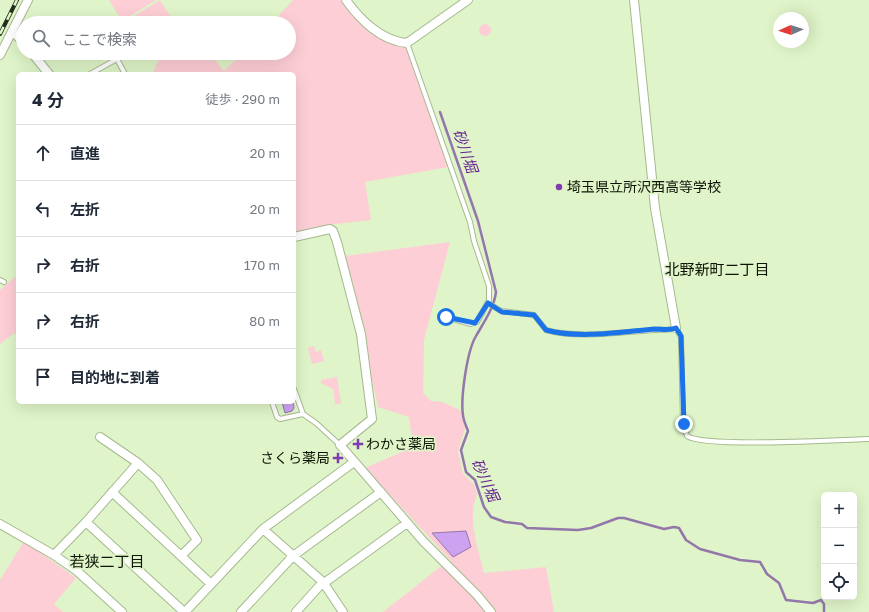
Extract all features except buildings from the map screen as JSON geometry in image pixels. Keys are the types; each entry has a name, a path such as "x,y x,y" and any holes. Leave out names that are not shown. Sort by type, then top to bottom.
{"street":[{"path":"20,16 28,0"},
{"path":"346,0 361,19 372,28 398,42 407,43 468,0"},
{"path":"634,0 655,208 676,328"},
{"path":"0,55 16,23"},
{"path":"12,31 16,35"},
{"path":"38,60 47,72"},
{"path":"296,237 330,229 333,232 358,321 372,418 340,445 407,523 491,612"},
{"path":"100,437 138,463 157,480 197,540 181,556"},
{"path":"86,522 185,612 263,529 354,462"},
{"path":"54,555 86,522 138,463"},
{"path":"112,492 211,584"},
{"path":"241,612 293,556 381,492"},
{"path":"296,612 323,583 407,523"},
{"path":"0,526 54,555 77,571 120,611"},
{"path":"263,529 323,583 342,612"}],"lane":[{"path":"407,43 470,222 474,241 489,286 489,304 475,323 446,317"},
{"path":"94,72 115,60"},
{"path":"118,60 124,72"},
{"path":"489,304 502,312 534,315 546,330 558,332 595,334 659,329 670,330 676,328 681,336 684,424 687,436 692,438 705,442 869,439"},
{"path":"296,395 302,414 316,423 340,445"},
{"path":"273,404 276,417 280,419 302,414"}],"shaded area":[{"path":"109,0 156,0 130,16 119,16"},
{"path":"160,0 170,16 134,16"},
{"path":"293,0 341,0 355,18 389,43 405,47 422,89 448,167 365,182 371,220 335,224 296,234 296,72 153,72 159,60 215,60 224,71 235,60 296,60 296,16 278,16"},
{"path":"485,24 489,26 491,30 489,34 485,36 481,34 479,30 481,26"},
{"path":"450,242 424,340 423,393 431,401 442,402 460,410 465,428 458,451 463,474 474,484 477,494 474,503 473,523 474,534 484,573 546,567 554,612 383,612 440,567 451,561 365,468 413,447 409,417 378,407 345,256"},
{"path":"16,276 16,335 14,333 0,344 0,290"},
{"path":"314,346 316,352 321,350 324,361 312,364 308,348"},
{"path":"337,377 341,404 335,404 333,389 321,383 321,380"},
{"path":"283,404 293,404 294,408 292,411 285,413"},
{"path":"466,531 471,547 453,557 432,533"},
{"path":"24,541 76,578 54,604 63,612 0,612 0,580"}],"waterway":[{"name":"砂川堀","path":"440,112 478,221 496,292 491,309 473,343 467,365 462,402 464,420 468,431 461,450 466,472 475,480 484,507 491,517 505,522 522,524 527,528 578,530 591,528 618,518 624,518 664,529 674,527 679,528 686,540 700,549 740,560 760,562 767,574 779,583 786,600 813,603 821,600 824,604 824,612"}],"railway":[{"path":"0,34 17,0"}],"place":[{"name":"埼玉県立所沢西高等学校","path":"559,187"},
{"name":"わかさ薬局","path":"358,444"},
{"name":"さくら薬局","path":"338,458"}],"district":[{"name":"北野新町二丁目","path":"717,270"},
{"name":"若狭二丁目","path":"107,562"}],"route":[{"path":"446,317 471,324 475,323 488,303 502,312 534,315 543,328 558,332 595,334 659,329 670,330 676,328 681,336 684,424"}]}
